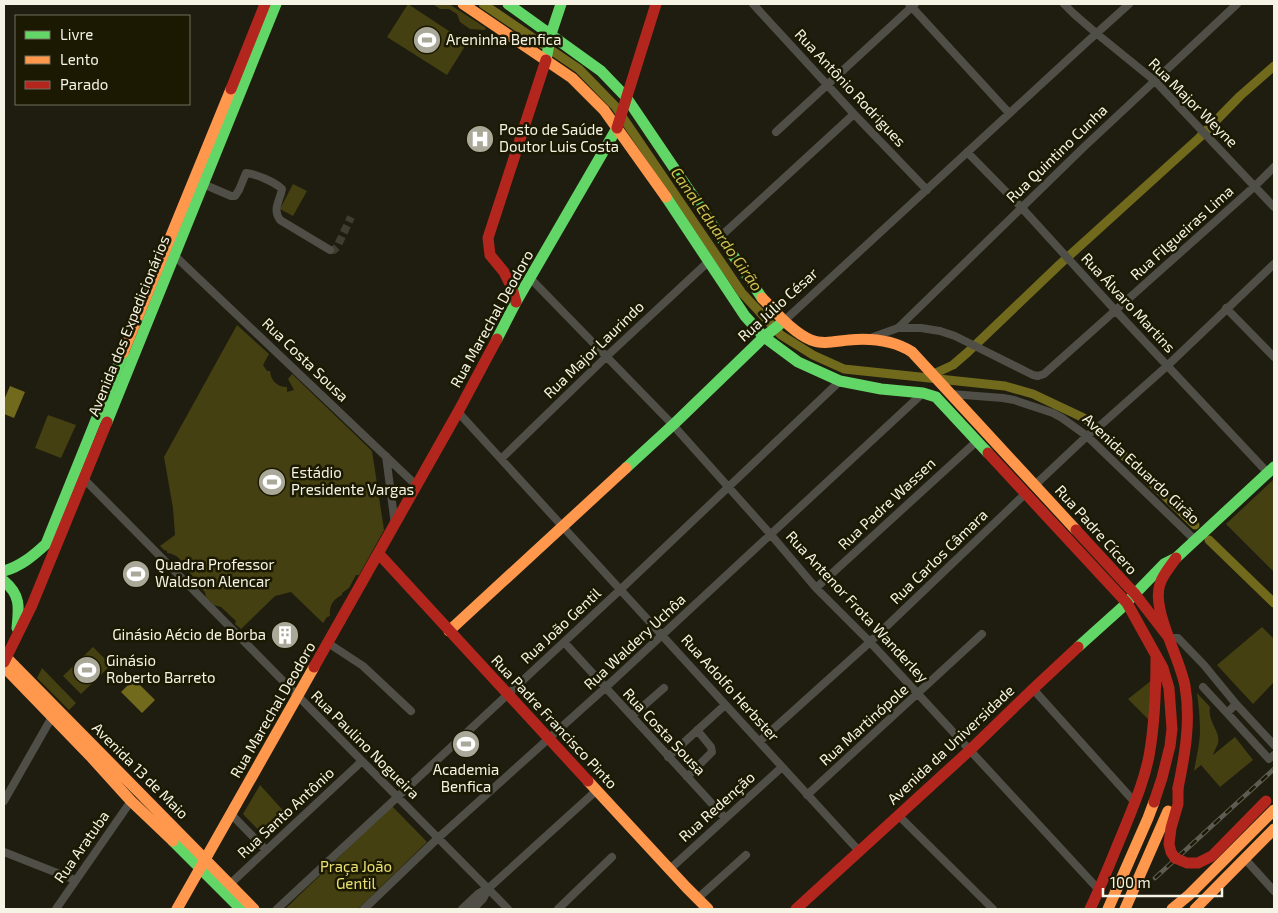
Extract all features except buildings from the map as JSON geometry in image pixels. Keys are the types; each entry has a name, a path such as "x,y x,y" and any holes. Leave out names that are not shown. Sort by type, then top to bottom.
{"main road":[{"name":"Avenida dos Expedicionários","path":"4,571 26,563 46,544 80,475 203,184 265,4"},
{"name":"Avenida dos Expedicionários","path":"4,660 32,605 80,475 240,77 276,4"},
{"path":"463,4 548,47 601,71 626,97 704,214 781,323 818,342 867,340"},
{"path":"508,4 548,47 572,78 604,110 620,119 663,192 745,316 798,362 840,381 881,389 923,393"},
{"path":"516,302 504,272 490,255 488,238 561,4"},
{"name":"Rua Marechal Deodoro","path":"177,909 379,554 458,412 516,302 531,279 620,119 656,4"},
{"path":"504,272 519,280 531,279"},
{"name":"Rua Júlio César","path":"449,631 781,323"},
{"name":"Rua Padre Cícero","path":"867,340 880,340 904,347 912,352 1031,489 1169,638"},
{"name":"Rua Padre Cícero","path":"923,393 936,397 977,441 1031,489"},
{"path":"1125,909 1178,788 1188,735 1185,687 1158,603 1160,582 1176,558 1271,470"},
{"name":"Rua Padre Francisco Pinto","path":"379,554 708,909"},
{"name":"Avenida da Universidade","path":"796,909 970,750 1131,598 1164,564 1176,558"},
{"path":"4,581 12,588 19,600 17,635"},
{"name":"Rua Padre Cícero","path":"1108,909 1148,818 1167,760 1172,729 1169,688 1131,598"},
{"path":"1090,909 1138,796 1149,758 1156,702 1156,657"},
{"name":"Avenida 13 de Maio","path":"4,660 52,717 131,801 202,863 230,884 254,909"},
{"name":"Avenida 13 de Maio","path":"4,660 202,863 242,909"},
{"path":"1178,788 1178,801 1168,840 1169,848 1172,855 1178,860 1193,864 1201,863 1212,856 1270,798"},
{"path":"1172,909 1189,895 1274,810"},
{"path":"1196,909 1274,829"}],"street":[{"name":"Rua Antônio Rodrigues","path":"753,4 927,190"},
{"name":"Rua Major Weyne","path":"1064,4 1155,81 1274,207"},
{"name":"Rua Júlio César","path":"781,323 1129,4"},
{"name":"Rua Quintino Cunha","path":"898,328 1021,207 1237,4"},
{"path":"776,132 912,5 1009,112"},
{"path":"721,236 854,114"},
{"name":"Rua Álvaro Martins","path":"967,152 1021,207 1166,366 1271,470"},
{"name":"Rua Filgueiras Lima","path":"898,328 922,328 940,331 955,336 1033,375 1044,374 1274,167"},
{"path":"203,184 235,196 246,173 251,173 278,185 282,190 276,208 276,214 280,220 330,250"},
{"name":"Rua Costa Sousa","path":"174,255 417,486"},
{"name":"Rua Major Laurindo","path":"501,459 607,356 708,262"},
{"name":"Rua Carlos Câmara","path":"760,741 870,642 1031,489 1274,264"},
{"name":"Rua Antenor Frota Wanderley","path":"531,279 673,425 729,486 816,588 870,642 1099,890"},
{"path":"1226,308 1274,357"},
{"path":"867,340 898,328"},
{"name":"Rua João Gentil","path":"277,909 621,589 840,381"},
{"name":"Avenida Eduardo Girão","path":"947,391 1014,400 1058,415 1089,435 1195,540"},
{"name":"Rua Waldery Uchôa","path":"364,909 438,838 550,739 923,393"},
{"name":"Rua Adolfo Herbster","path":"458,412 860,851"},
{"name":"Rua Padre Wassen","path":"816,588 977,441"},
{"path":"386,456 395,525"},
{"name":"Rua Paulino Nogueira","path":"80,475 508,909"},
{"name":"Rua Martinópole","path":"807,795 982,634"},
{"name":"Rua Padre Cícero","path":"1169,638 1178,638 1274,745"},
{"name":"Rua Costa Sousa","path":"564,642 725,818"},
{"path":"328,643 363,666 411,711"},
{"path":"1203,686 1227,713 1272,757"},
{"path":"632,716 664,688"},
{"path":"1033,689 1131,798"},
{"path":"1227,713 1236,704"},
{"path":"668,757 725,705"},
{"path":"4,801 52,717"},
{"path":"687,777 712,752 711,747 697,730"},
{"name":"Rua Santo Antônio","path":"230,884 362,761"},
{"name":"Rua Redenção","path":"670,869 782,767"},
{"path":"462,909 478,894 488,889 597,790"},
{"name":"Rua Aratuba","path":"56,909 131,801"},
{"path":"231,814 266,850"},
{"path":"898,815 993,909"},
{"path":"4,852 75,880"},
{"path":"698,898 746,855"},
{"path":"558,909 612,857"},
{"path":"1245,859 1274,891"},
{"path":"473,909 484,899 488,889"}],"green space":[{"name":"Areninha Benfica","path":"408,4 467,43 447,75 387,37"},
{"path":"433,4 449,4 486,28 485,30 470,29 460,22 457,14 449,9 440,9"},
{"path":"293,184 307,191 293,216 280,209"},
{"name":"Estádio Presidente Vargas","path":"237,325 269,354 263,365 267,371 270,371 275,383 287,387 287,392 294,390 288,379 292,374 372,451 384,530 359,575 356,575 349,588 332,603 330,616 323,623 291,592 275,596 241,629 235,624 236,621 221,607 214,605 206,597 199,583 187,570 184,570 179,558 167,553 160,546 175,535 173,508 164,457"},
{"path":"48,415 76,425 61,458 35,448"},
{"path":"1274,479 1274,572 1226,524"},
{"path":"1262,627 1274,639 1274,682 1253,704 1217,665"},
{"name":"Ginásio Roberto Barreto","path":"93,647 111,665 81,694 63,676"},
{"path":"42,668 76,703 69,710 37,678"},
{"path":"1152,680 1152,723 1128,699"},
{"path":"1197,693 1210,707 1210,717 1218,734 1218,743 1213,755 1235,737 1253,760 1220,787 1201,765 1194,771 1200,734"},
{"path":"260,785 289,817 267,839 243,814"},
{"name":"Praça João Gentil","path":"392,806 427,842 358,909 285,909"}],"shaded area":[{"path":"10,386 25,392 14,418 4,414 4,400"},
{"path":"134,679 155,700 142,713 121,692"}],"waterway":[{"name":"Canal Eduardo Girão","path":"483,4 579,69 615,106 742,293 781,335 813,355 844,369 1005,386 1033,394 1086,419 1195,525"},
{"path":"929,376 953,365 968,352 1274,66"},
{"name":"Canal Eduardo Girão","path":"1209,540 1274,603"}],"tunnel":[{"path":"330,250 334,250 337,247 351,217"}],"railway":[{"path":"1155,878 1274,769"}],"traffic: fast":[{"path":"107,422 276,4"},
{"path":"508,4 601,71 626,97 762,298"},
{"path":"546,60 551,34 561,4"},
{"path":"497,339 516,302 617,128"},
{"path":"666,197 745,316 764,337 798,362 840,381 881,389 923,393 936,397 988,453"},
{"path":"626,468 764,337 784,321"},
{"path":"4,571 27,560 46,544 123,353"},
{"path":"1130,599 1164,564 1176,558 1274,467"},
{"path":"4,581 10,586 18,602 17,628"},
{"path":"1078,647 1127,603"},
{"path":"173,841 241,909"}],"traffic: slow":[{"path":"463,4 572,78 604,110 666,197"},
{"path":"123,353 231,89"},
{"path":"762,298 791,327 811,340 825,342 857,339 874,340 890,342 912,352 1076,530"},
{"path":"449,631 626,468"},
{"path":"4,655 254,909"},
{"path":"4,667 131,801 173,841"},
{"path":"177,909 314,667"},
{"path":"588,781 708,909"},
{"path":"1108,909 1154,802"},
{"path":"1172,909 1189,895 1274,810"},
{"path":"1125,909 1168,811"},
{"path":"1195,909 1274,829"}],"traffic: jam":[{"path":"231,89 265,4"},
{"path":"617,128 656,4"},
{"path":"516,302 504,272 490,255 488,238 546,60"},
{"path":"314,667 458,412 497,339"},
{"path":"4,662 32,605 107,422"},
{"path":"988,453 1127,603 1163,668 1169,688 1172,729 1170,746 1154,802"},
{"path":"1076,530 1135,594 1169,638"},
{"path":"379,554 588,781"},
{"path":"1176,558 1161,580 1158,594 1159,607 1182,675 1187,699 1186,737 1178,788"},
{"path":"796,909 970,750 1078,647"},
{"path":"1090,909 1131,813 1147,766 1154,719 1156,657"},
{"path":"1178,788 1178,804 1171,828 1169,844 1175,858 1187,863 1198,863 1212,856 1266,801"}],"place":[{"name":"Areninha Benfica","path":"427,40"},
{"name":"Posto de Saúde Doutor Luis Costa","path":"480,139"},
{"name":"Estádio Presidente Vargas","path":"272,482"},
{"name":"Quadra Professor Waldson Alencar","path":"136,574"},
{"name":"Ginásio Aécio de Borba","path":"285,635"},
{"name":"Ginásio Roberto Barreto","path":"87,670"},
{"name":"Academia Benfica","path":"466,744"}]}
